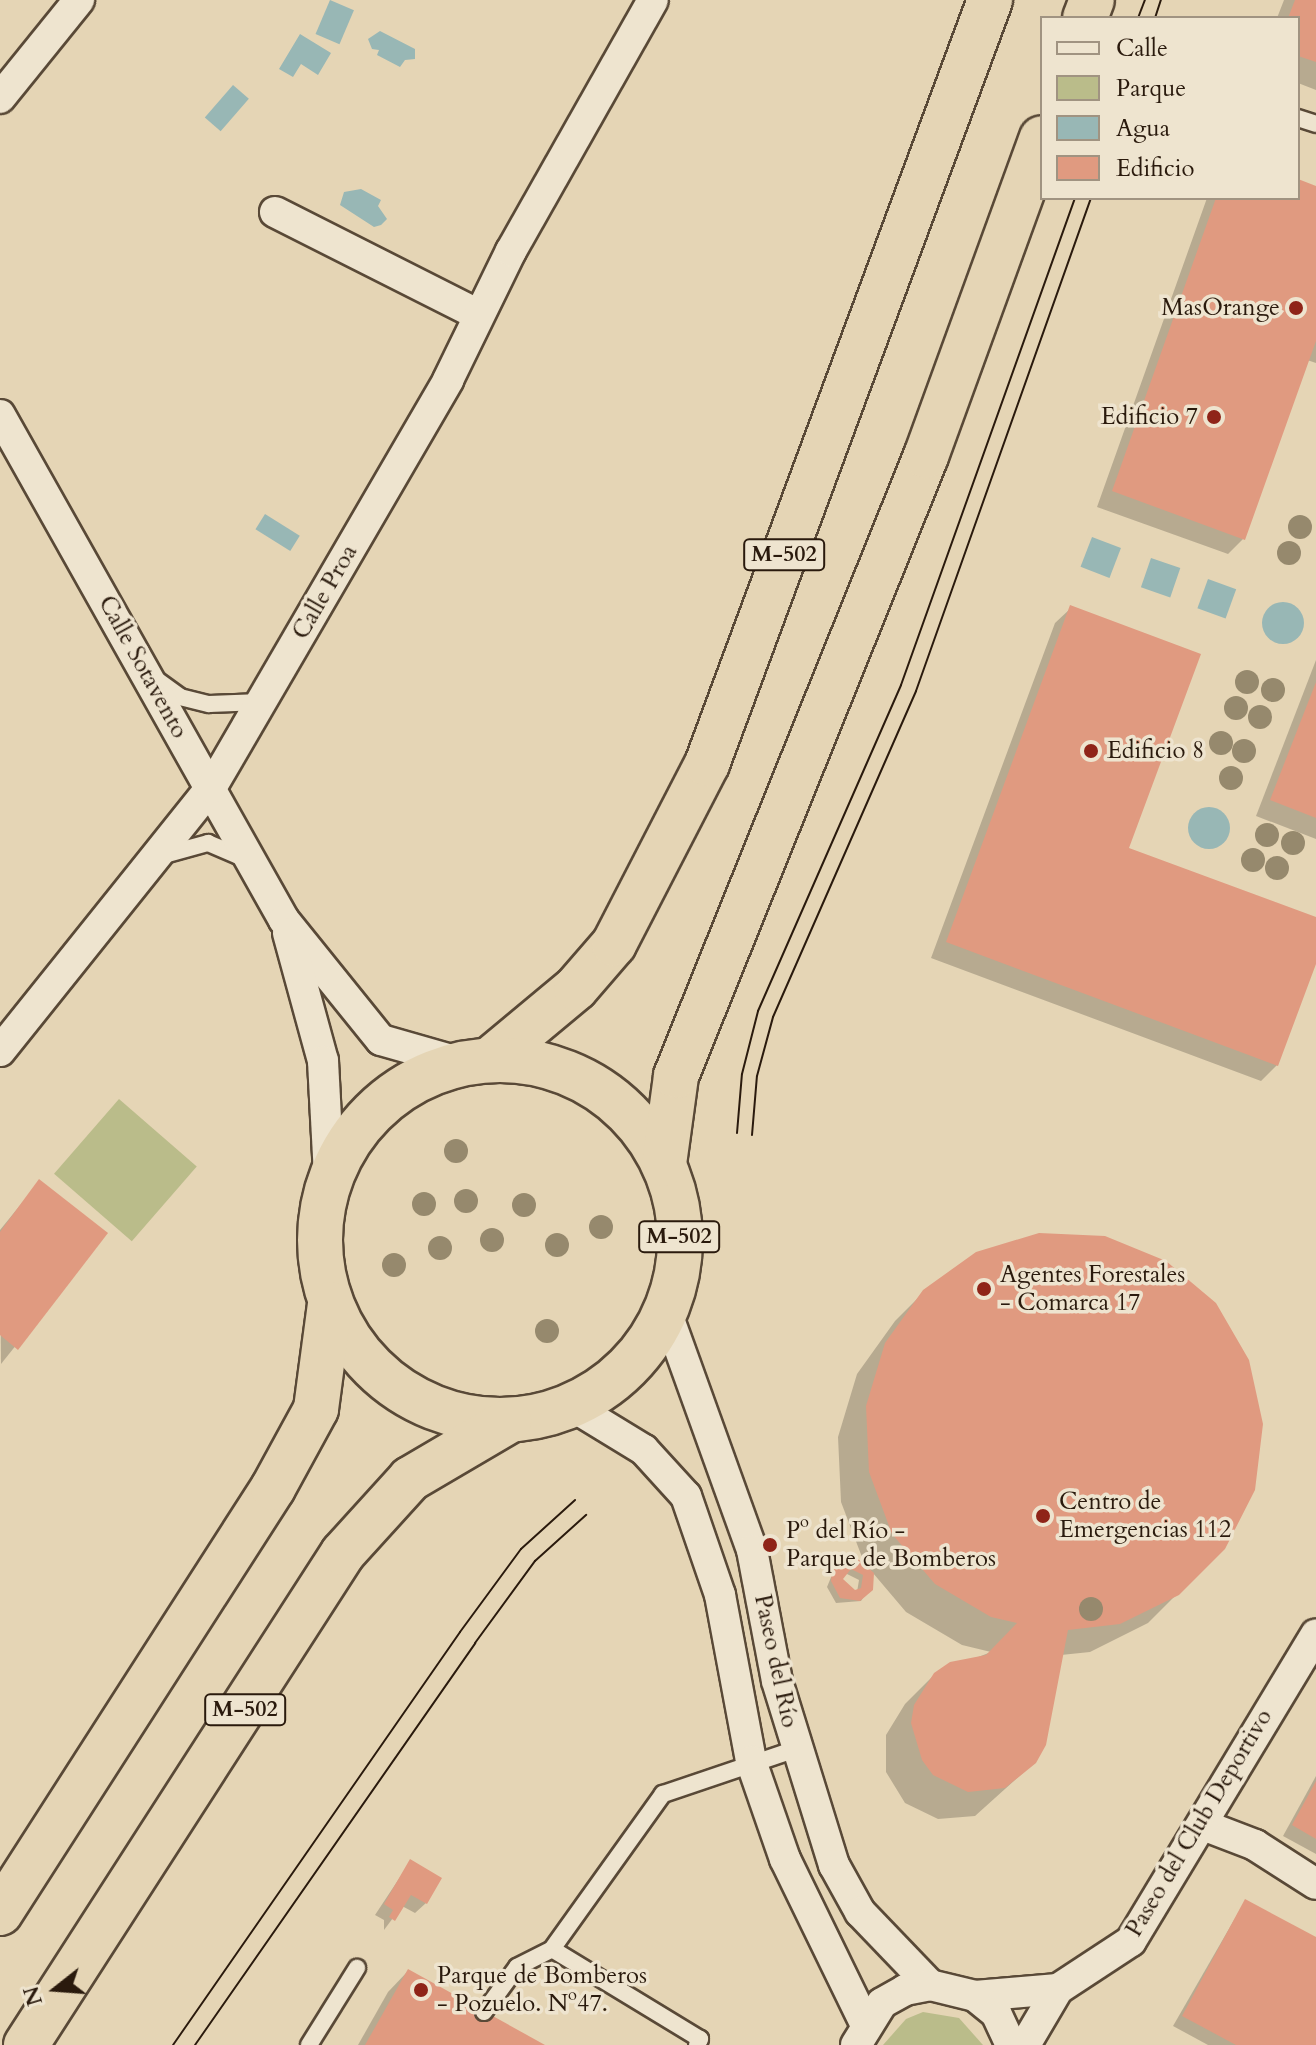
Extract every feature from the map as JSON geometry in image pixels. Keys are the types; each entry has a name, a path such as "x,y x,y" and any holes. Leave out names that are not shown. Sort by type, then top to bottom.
{"highway":[{"name":"M-502","path":"509,1421 452,1415 401,1392 358,1353 330,1304 320,1261 319,1218 329,1176 359,1124 404,1085 475,1060 576,988 614,944 707,764 990,0"},
{"name":"M-502","path":"664,1164 676,1076 926,456 1040,143"},
{"name":"M-502","path":"26,2045 343,1553 410,1479 509,1421 572,1406 611,1383 633,1362 666,1311 679,1262 679,1212 664,1164 635,1119 594,1085 545,1064 475,1060"},
{"name":"M-502","path":"0,1913 273,1488 316,1409 330,1304"},
{"name":"M-502","path":"0,1879 70,1804"}],"street":[{"path":"0,98 79,0"},
{"name":"Calle Proa","path":"0,1051 211,788 448,380 477,314 653,0"},
{"path":"275,212 477,314"},
{"name":"Calle Sotavento","path":"0,415 8,440 146,672 284,920 381,1040 475,1060"},
{"name":"Calle Sotavento","path":"284,920 323,1061 329,1176"},
{"name":"Paseo del Río","path":"666,1311 752,1550 777,1681 834,1865 860,1912 930,1985"},
{"name":"Paseo del Río","path":"572,1406 644,1450 686,1496 720,1595 751,1761 785,1859 860,2034"},
{"name":"Paseo del Club Deportivo","path":"1025,2045 1058,1989 1131,1941 1316,1634"},
{"name":"Paseo del Club Deportivo","path":"1203,1825 1243,1839 1316,1884"},
{"path":"860,2034 893,1996 930,1985"},
{"name":"Paseo del Club Deportivo","path":"930,1985 975,1996 1058,1989"},
{"path":"975,1996 996,2013 1011,2045"}],"lane":[{"path":"146,672 180,697 209,704 261,702"},
{"path":"156,859 208,843 251,862"},
{"path":"484,2012 517,1967 552,1949 663,1794 751,1761 796,1749"},
{"path":"552,1949 700,2039 697,2045"},
{"path":"309,2045 357,1968"}],"green space":[{"path":"119,1099 197,1167 132,1241 54,1174"},
{"path":"923,2012 959,2018 983,2045 883,2045 906,2019"}],"water":[{"path":"330,0 354,10 339,44 316,34"},
{"path":"380,31 415,49 415,59 405,60 400,67 377,55 379,50 372,49 368,39"},
{"path":"300,34 331,53 318,75 301,64 293,77 279,69"},
{"path":"233,85 249,99 221,131 205,117"},
{"path":"361,189 381,200 378,206 387,219 381,225 374,227 340,205 344,192"},
{"path":"265,514 300,536 290,551 255,529"},
{"path":"1092,537 1121,548 1109,578 1081,567"},
{"path":"1151,558 1180,568 1170,597 1141,587"},
{"path":"1208,579 1236,589 1226,618 1197,608"},
{"path":"1283,602 1298,608 1304,623 1298,638 1283,644 1268,638 1262,623 1268,608"},
{"path":"1209,807 1224,813 1230,828 1224,843 1209,849 1194,843 1188,828 1194,813"}],"building":[{"path":"1295,0 1316,0 1316,62 1300,57 1300,16 1289,16"},
{"name":"Edificio 7","path":"1300,180 1316,186 1316,341 1245,540 1112,491 1215,200 1300,200"},
{"name":"Edificio 8","path":"1070,605 1201,654 1129,848 1316,917 1316,964 1278,1066 946,942"},
{"path":"1316,682 1316,818 1270,800"},
{"path":"39,1179 108,1233 18,1350 0,1335 0,1232"},
{"name":"Centro de Emergencias 112","path":"1039,1233 1105,1236 1166,1261 1216,1303 1249,1360 1263,1424 1255,1490 1225,1549 1179,1595 1120,1624 1068,1630 1046,1745 1036,1763 1005,1788 968,1792 933,1775 922,1760 911,1723 914,1705 934,1673 950,1662 986,1655 1017,1623 991,1617 935,1584 892,1534 869,1472 866,1406 885,1343 923,1290 976,1252"},
{"path":"847,1559 858,1559 874,1573 873,1590 860,1601 840,1598 831,1581 832,1571","holes":["851,1569 863,1575 861,1588 855,1590 843,1579"]},
{"path":"1316,1781 1316,1839 1292,1825"},
{"path":"410,1859 442,1878 427,1904 411,1895 395,1921 389,1917 393,1910 384,1904"},
{"path":"1245,1899 1316,1937 1316,2045 1236,2045 1182,2016"},
{"name":"Parque de Bomberos - Pozuelo. Nº47.","path":"408,1969 545,2045 365,2045"}],"tram line":[{"path":"1139,16 1145,0"},
{"path":"1156,16 1161,0"},
{"path":"737,1133 742,1074 758,1011 901,685 1074,200"},
{"path":"752,1135 757,1076 773,1017 916,691 1090,200"},
{"path":"173,2045 521,1549 575,1500"},
{"path":"195,2045 535,1561 586,1515"}],"place":[{"name":"MasOrange","path":"1296,308"},
{"name":"Edificio 7","path":"1214,417"},
{"name":"Edificio 8","path":"1091,751"},
{"name":"Agentes Forestales - Comarca 17","path":"984,1289"},
{"name":"Centro de Emergencias 112","path":"1043,1516"},
{"name":"Pº del Río - Parque de Bomberos","path":"770,1545"},
{"name":"Parque de Bomberos - Pozuelo. Nº47.","path":"421,1990"}]}
